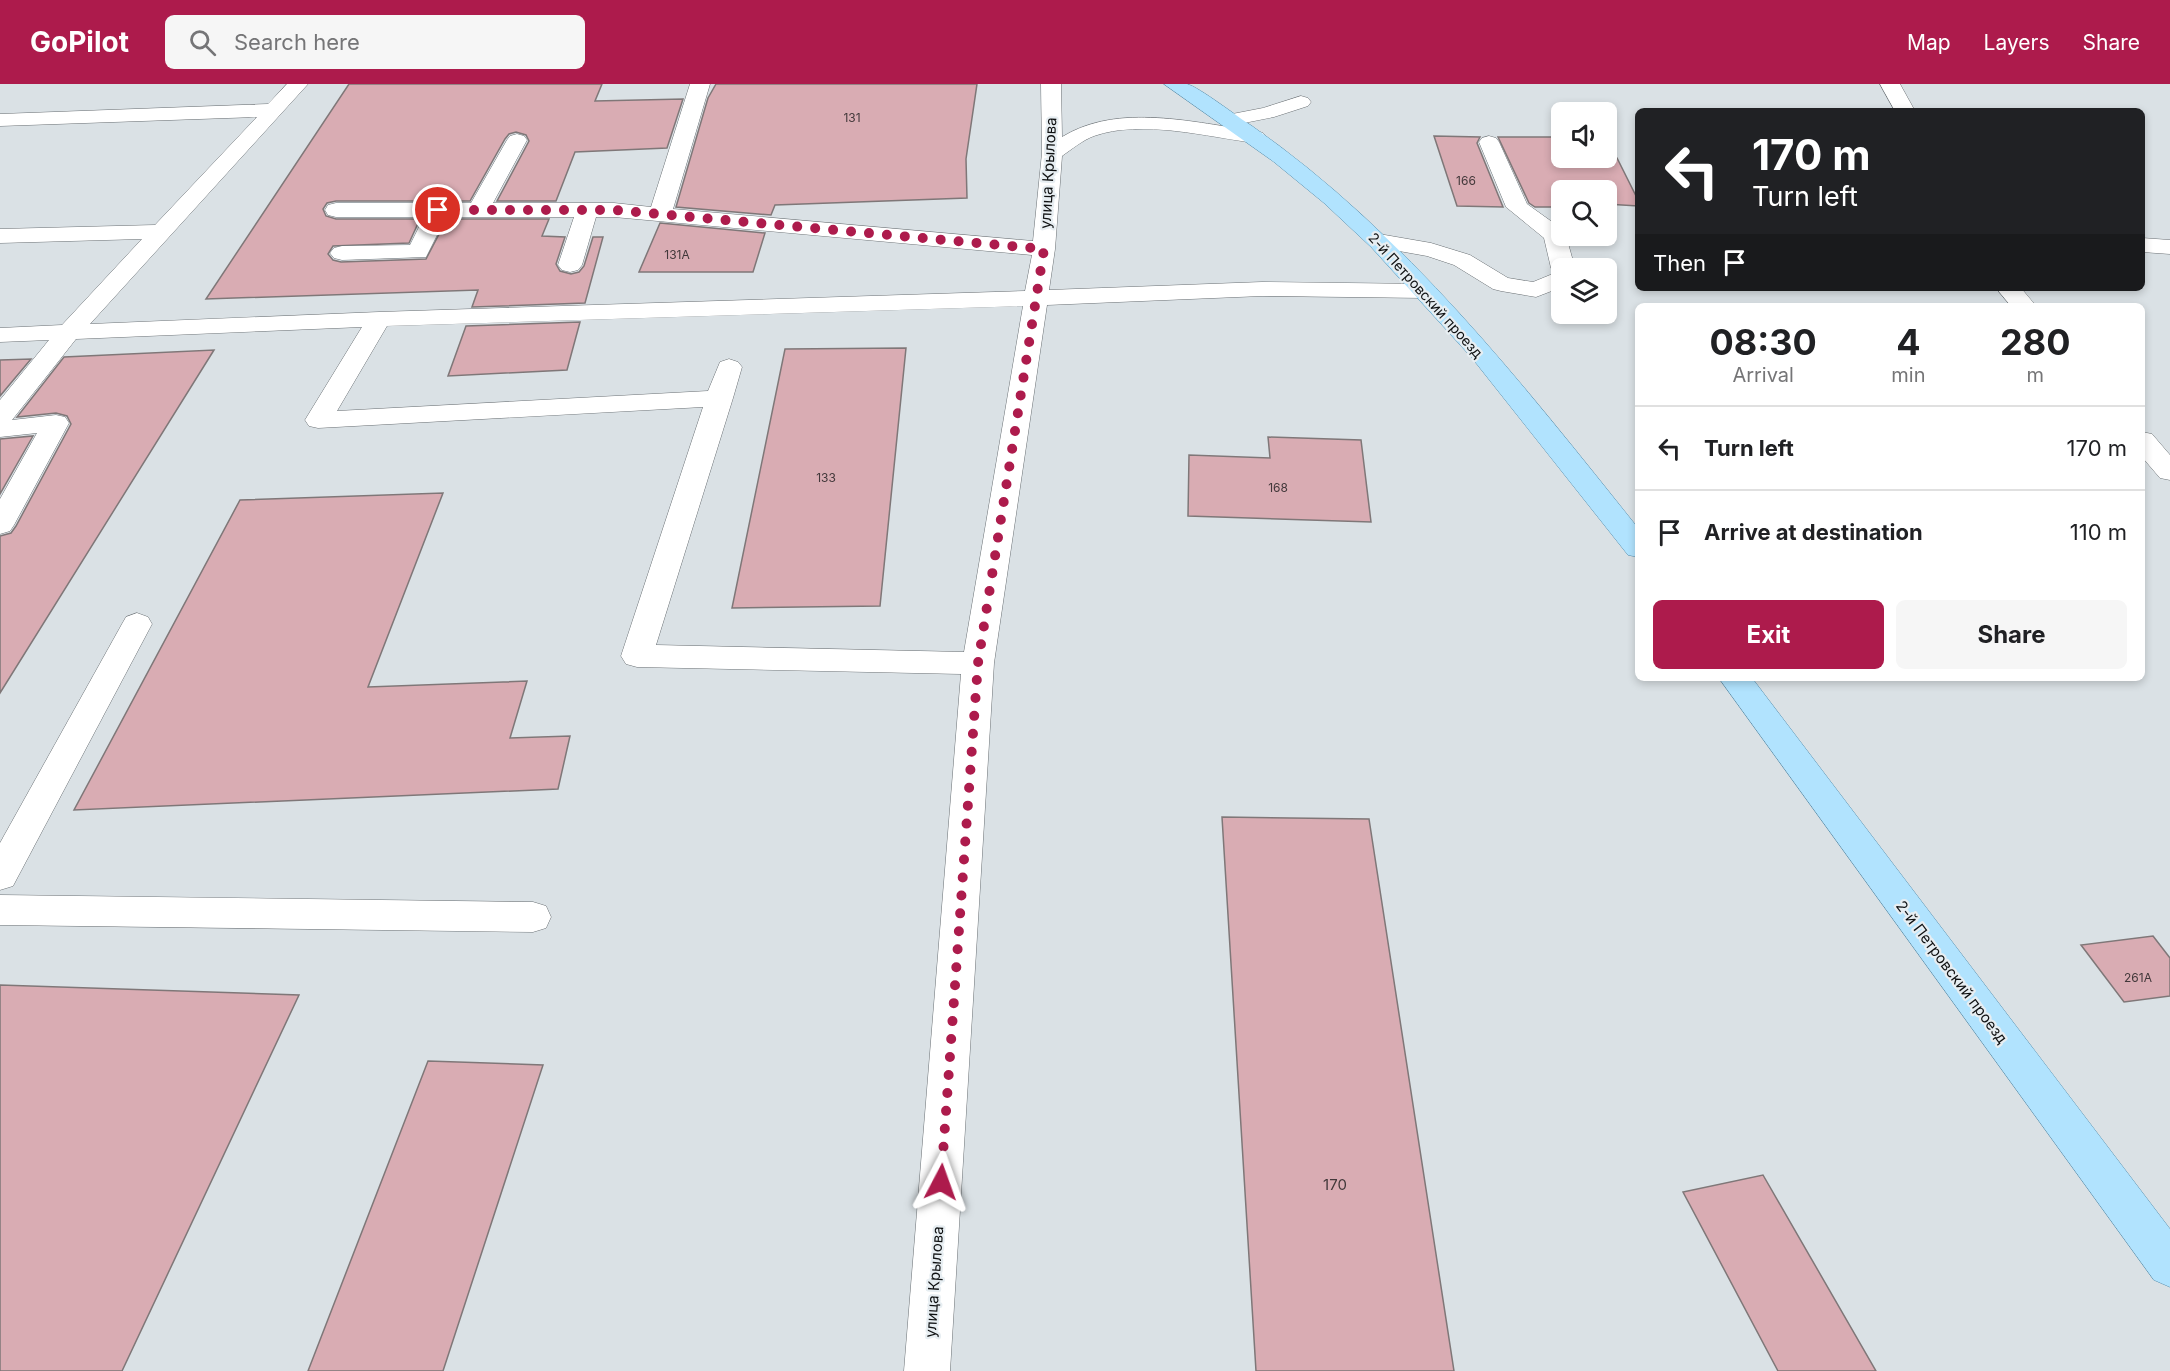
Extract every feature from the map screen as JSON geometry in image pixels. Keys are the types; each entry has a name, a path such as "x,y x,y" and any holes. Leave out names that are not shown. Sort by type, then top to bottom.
{"main road":[{"name":"2-й Петровский проезд","path":"1174,84 1256,137 1338,204 1378,242 1425,291 1545,429 1635,544"},
{"name":"2-й Петровский проезд","path":"1737,681 2170,1265"}],"street":[{"path":"0,417 69,332 298,84"},
{"path":"660,214 700,84"},
{"name":"улица Крылова","path":"927,1371 978,663 1044,249 1052,153 1051,84"},
{"path":"1890,84 1903,108"},
{"path":"1229,120 1267,113 1301,102"},
{"path":"0,120 274,110"},
{"path":"1052,153 1087,132 1125,124 1256,137"},
{"path":"478,210 517,140"},
{"path":"1489,142 1517,207 1555,235 1561,258"},
{"path":"336,210 587,210 660,214 1044,249"},
{"path":"342,254 418,252 438,210"},
{"path":"570,265 587,210"},
{"path":"0,236 162,232"},
{"path":"1378,242 1431,250 1462,260 1501,284 1536,290 1551,283"},
{"path":"2145,245 2170,247"},
{"path":"0,336 379,319 1262,289 1425,291"},
{"path":"2011,291 2021,303"},
{"path":"379,319 318,420 720,398"},
{"path":"729,367 637,656 978,663"},
{"path":"0,429 56,423 0,525"},
{"path":"2145,443 2170,472"},
{"path":"0,876 137,624"},
{"path":"0,910 533,917"}],"building":[{"path":"349,84 602,84 595,101 683,99 667,148 575,152 556,201 497,201 529,141 526,135 516,132 509,134 505,139 470,201 336,201 327,203 323,209 326,216 336,219 420,219 409,243 333,246 328,254 333,260 341,262 426,259 447,219 549,219 542,236 565,237 556,264 560,271 571,274 579,272 584,266 593,237 603,237 585,303 472,307 478,290 206,299"},
{"path":"716,84 977,84 966,159 967,198 775,205 771,215 676,207 708,98"},
{"path":"1434,136 1480,137 1477,143 1503,207 1457,206"},
{"path":"1498,137 1551,137 1551,168 1617,168 1617,158 1635,194 1635,206 1617,205 1617,180 1551,180 1551,207 1535,207 1529,203"},
{"path":"660,223 765,233 753,272 639,272"},
{"path":"580,322 567,370 448,376 466,326"},
{"path":"906,348 880,606 732,608 785,349"},
{"path":"214,350 0,693 0,536 11,533 16,526 71,424 67,416 56,413 17,417 64,357"},
{"path":"31,359 0,396 0,360"},
{"path":"33,436 0,494 0,439"},
{"path":"1268,437 1361,440 1371,522 1188,516 1189,455 1270,458"},
{"path":"443,493 368,687 527,681 510,738 570,736 558,789 74,810 240,500"},
{"path":"1222,817 1369,819 1454,1371 1256,1371"},
{"path":"2153,936 2170,958 2170,996 2124,1002 2081,945"},
{"path":"0,985 299,995 122,1371 0,1371"},
{"path":"428,1061 543,1065 443,1371 308,1371"},
{"path":"1763,1175 1876,1371 1778,1371 1683,1192"}],"route":[{"path":"438,210 614,210 1044,249 978,663 941,1182"}]}
